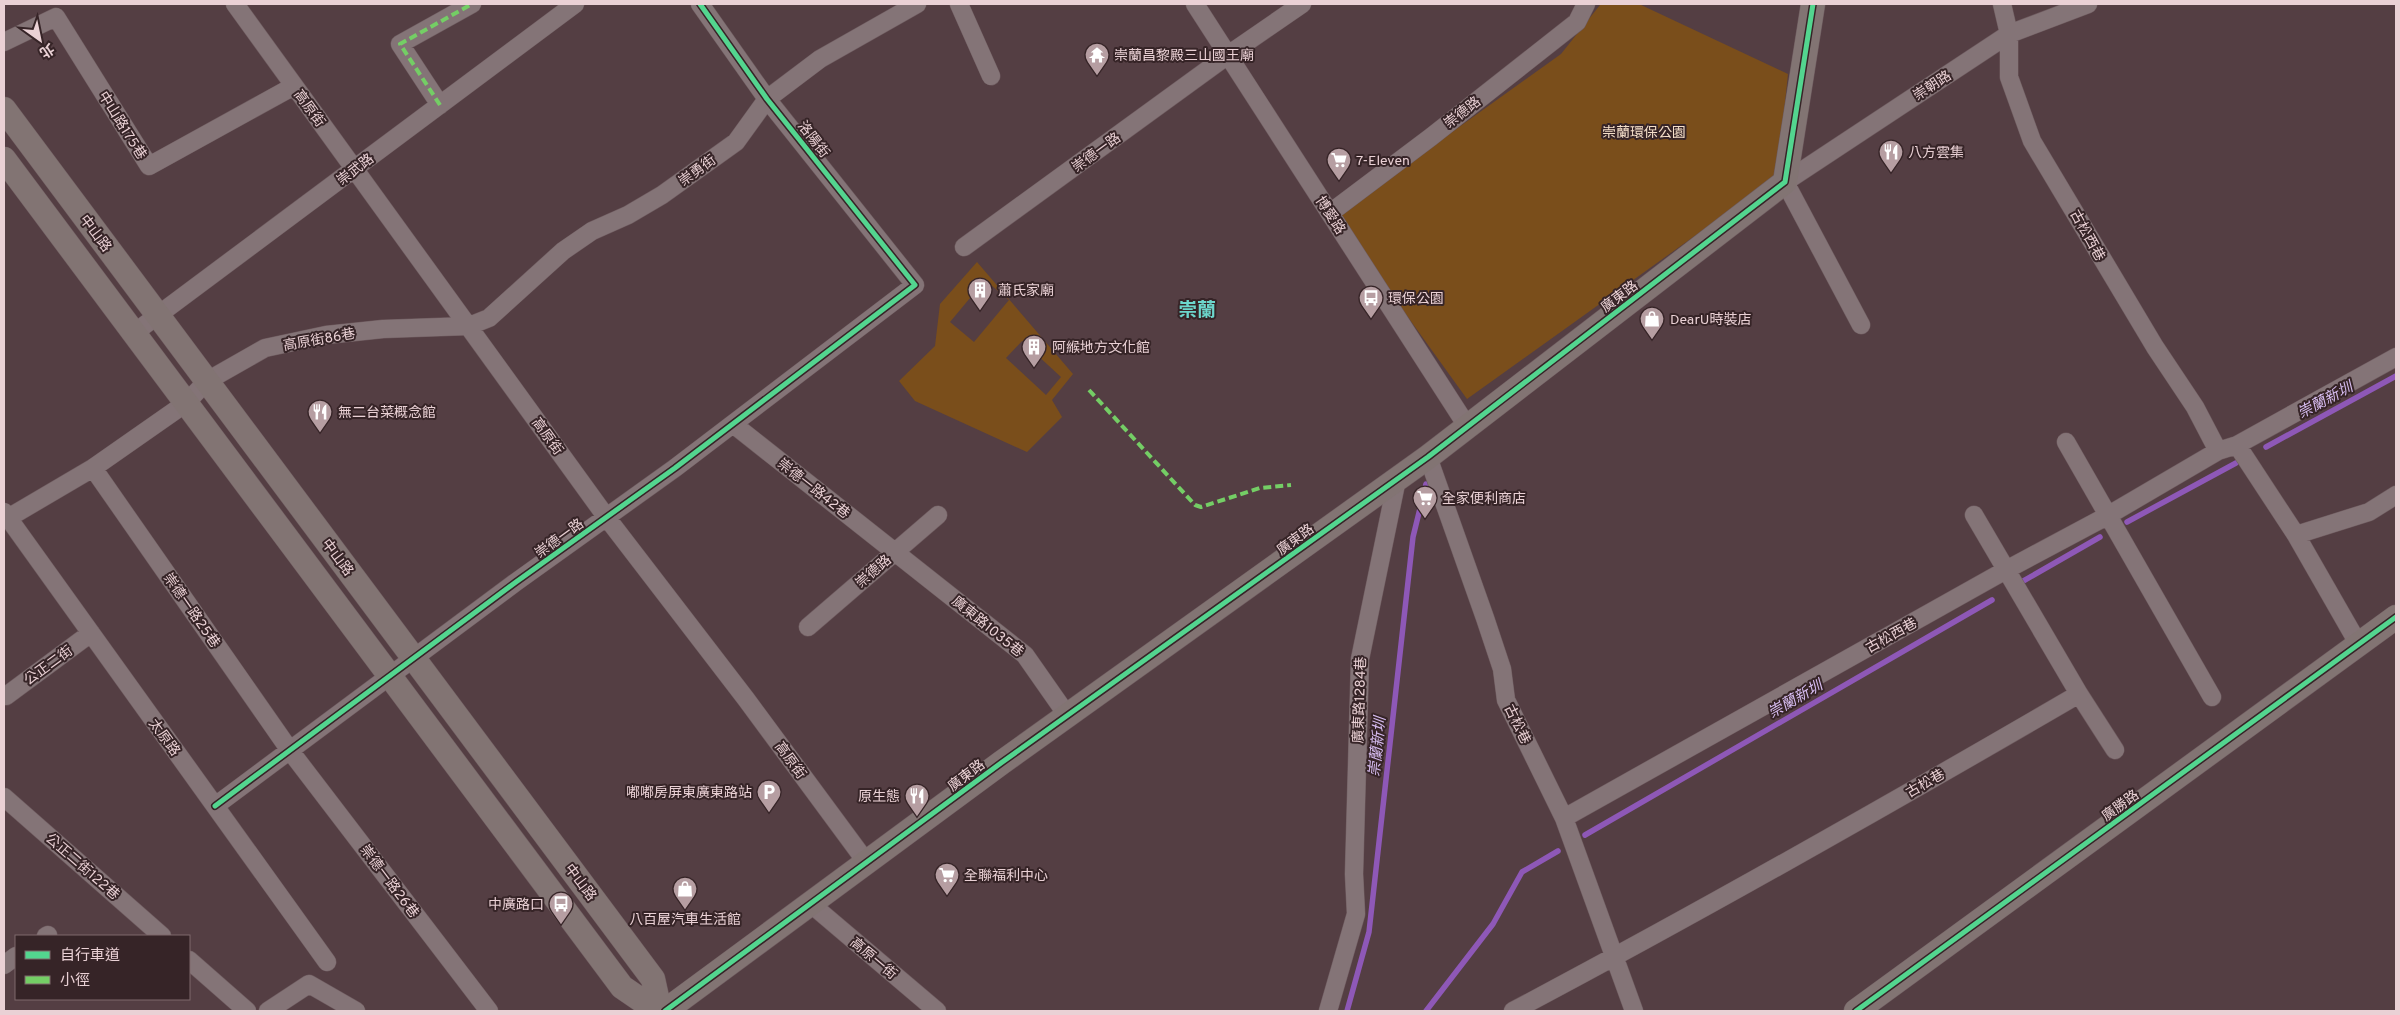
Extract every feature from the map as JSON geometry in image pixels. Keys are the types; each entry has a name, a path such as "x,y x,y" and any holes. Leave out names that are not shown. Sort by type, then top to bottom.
{"street":[{"name":"高原街","path":"235,4 607,518 746,699 867,863"},
{"path":"440,105 400,44 472,4"},
{"name":"崇武路","path":"134,333 574,4"},
{"name":"洛陽街","path":"700,4 767,99 915,285"},
{"name":"崇勇街","path":"469,326 489,318 503,308 563,251 592,231 628,215 662,195 736,142 767,99 820,58 917,4"},
{"path":"959,4 991,76"},
{"name":"博愛路","path":"1196,4 1467,426"},
{"name":"崇德一路","path":"964,247 1228,55 1302,4"},
{"name":"崇德路","path":"1330,212 1431,137 1577,22 1586,4"},
{"path":"1813,4 1786,182 1861,325"},
{"name":"古松西巷","path":"2002,4 2009,34 2009,77 2032,141 2155,347 2195,407 2218,451"},
{"name":"崇朝路","path":"1786,182 2009,34 2088,4"},
{"name":"中山路175巷","path":"4,42 56,17 149,166 294,86"},
{"name":"中山路","path":"4,109 653,979 659,1011"},
{"name":"中山路","path":"4,159 622,987 659,1011"},
{"name":"廣東路","path":"665,1011 1067,715 1397,479 1786,182"},
{"name":"崇德一路","path":"216,806 607,518 915,285"},
{"name":"高原街86巷","path":"6,515 93,468 186,403 207,382 265,348 326,335 383,329 469,326"},
{"name":"古松西巷","path":"1564,818 2006,570 2107,516 2218,451 2237,445 2396,357"},
{"name":"崇德一路42巷","path":"733,424 895,552"},
{"path":"2066,442 2212,696"},
{"path":"2237,445 2296,535 2359,645"},
{"name":"古松巷","path":"1428,456 1502,669 1506,700 1564,818 1613,958 1634,1011"},
{"name":"崇德一路25巷","path":"93,468 291,752"},
{"name":"廣東路1284巷","path":"1328,1011 1356,914 1354,874 1360,659 1397,479"},
{"path":"2296,535 2369,512 2396,495"},
{"name":"太原路","path":"6,515 326,962"},
{"name":"崇德路","path":"808,627 938,515"},
{"path":"1974,515 2079,694 2115,750"},
{"name":"廣東路1035巷","path":"895,552 1025,655 1067,715"},
{"name":"廣勝路","path":"1856,1011 2396,617"},
{"name":"公正二街","path":"6,696 91,634"},
{"name":"古松巷","path":"1513,1011 1613,958 1868,816 2079,694"},
{"name":"崇德一路26巷","path":"291,752 489,1011"},
{"name":"公正二街122巷","path":"4,797 161,935"},
{"name":"高原一街","path":"811,904 937,1011"},
{"path":"4,965 15,957"},
{"path":"190,961 247,1011"},
{"path":"268,1011 309,984 356,1011"}],"green space":[{"name":"崇蘭環保公園","path":"1639,4 1788,74 1777,177 1467,399 1335,216 1561,54 1600,5"},
{"path":"977,262 1073,374 1052,400 1062,417 1027,452 915,401 899,381 935,346 940,304","holes":["985,280 1009,300 974,342 950,322","1022,341 1061,377 1046,395 1006,358"]}],"waterway":[{"name":"崇蘭新圳","path":"2266,447 2396,376"},
{"name":"崇蘭新圳","path":"2127,522 2236,463"},
{"name":"崇蘭新圳","path":"1347,1011 1369,932 1413,537 1426,484"},
{"name":"崇蘭新圳","path":"2018,584 2100,537"},
{"name":"崇蘭新圳","path":"1585,835 1992,600"},
{"name":"崇蘭新圳","path":"1426,1011 1493,924 1522,872 1558,851"}],"marked path":[{"path":"440,105 400,44 472,4"},
{"path":"1089,390 1195,505 1201,507 1260,488 1291,485"}],"cycle path":[{"path":"215,806 516,582 675,468 915,285 767,99 700,4"},
{"path":"665,1011 1001,763 1428,457 1785,182 1813,4"},
{"path":"1856,1011 2396,617"}],"place":[{"name":"崇蘭昌黎殿三山國王廟","path":"1097,76"},
{"name":"八方雲集","path":"1891,173"},
{"name":"7-Eleven","path":"1339,181"},
{"name":"蕭氏家廟","path":"980,311"},
{"name":"環保公園","path":"1371,319"},
{"name":"DearU時裝店","path":"1652,340"},
{"name":"阿緱地方文化館","path":"1034,368"},
{"name":"無二台菜概念館","path":"320,433"},
{"name":"全家便利商店","path":"1425,519"},
{"name":"嘟嘟房屏東廣東路站","path":"769,813"},
{"name":"原生態","path":"917,817"},
{"name":"全聯福利中心","path":"947,896"},
{"name":"八百屋汽車生活館","path":"685,910"},
{"name":"中廣路口","path":"561,925"}],"district":[{"name":"崇蘭","path":"1197,309"}]}
